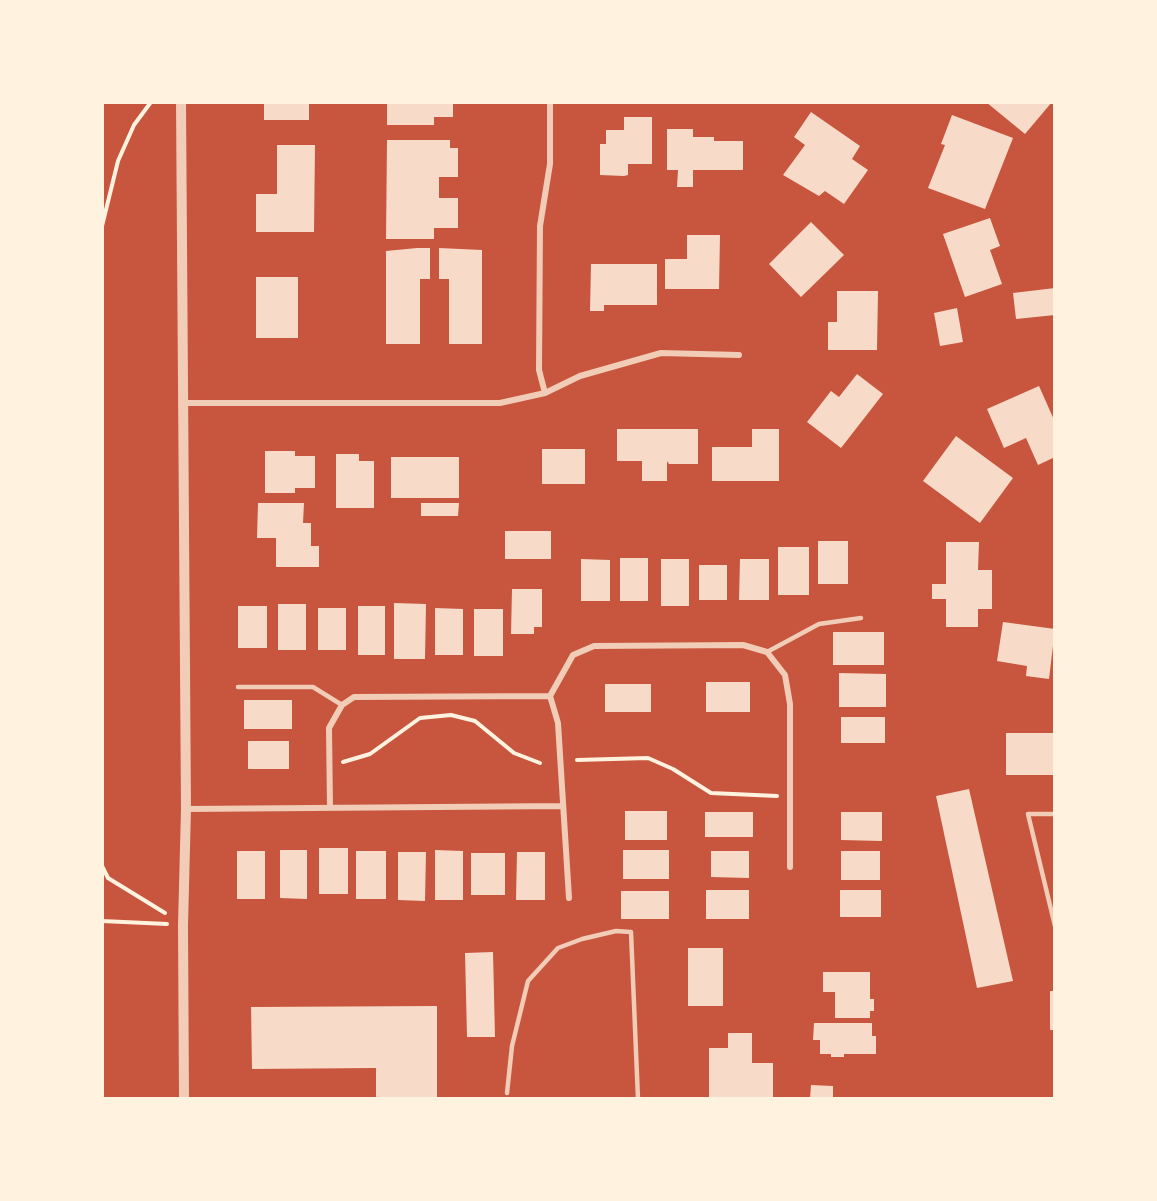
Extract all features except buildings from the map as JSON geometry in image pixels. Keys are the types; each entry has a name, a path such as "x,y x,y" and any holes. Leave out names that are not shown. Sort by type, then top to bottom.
{"street":[{"path":"181,102 186,809 183,925 184,1099"},
{"path":"545,393 539,370 540,226 550,164 550,102"},
{"path":"183,403 500,403 545,393 580,376 662,353 739,355"},
{"path":"569,898 558,723 550,696 573,655 594,646 743,645 767,652 785,675 788,694 790,867"},
{"path":"330,808 328,728 342,705 354,697 550,696"},
{"path":"186,809 563,806"}],"lane":[{"path":"767,652 819,624 861,618"},
{"path":"238,687 313,687 342,705"},
{"path":"1055,814 1028,814 1055,926"},
{"path":"507,1093 512,1046 528,981 558,948 582,939 616,931 631,932 638,1099"}],"path":[{"path":"102,226 118,161 134,125 151,102"},
{"path":"328,764 350,761 370,754 420,718 451,715 475,721 514,753 540,763"},
{"path":"577,760 648,758 673,769 711,793 788,796"},
{"path":"102,866 108,878 169,915 172,924 102,921"}]}
